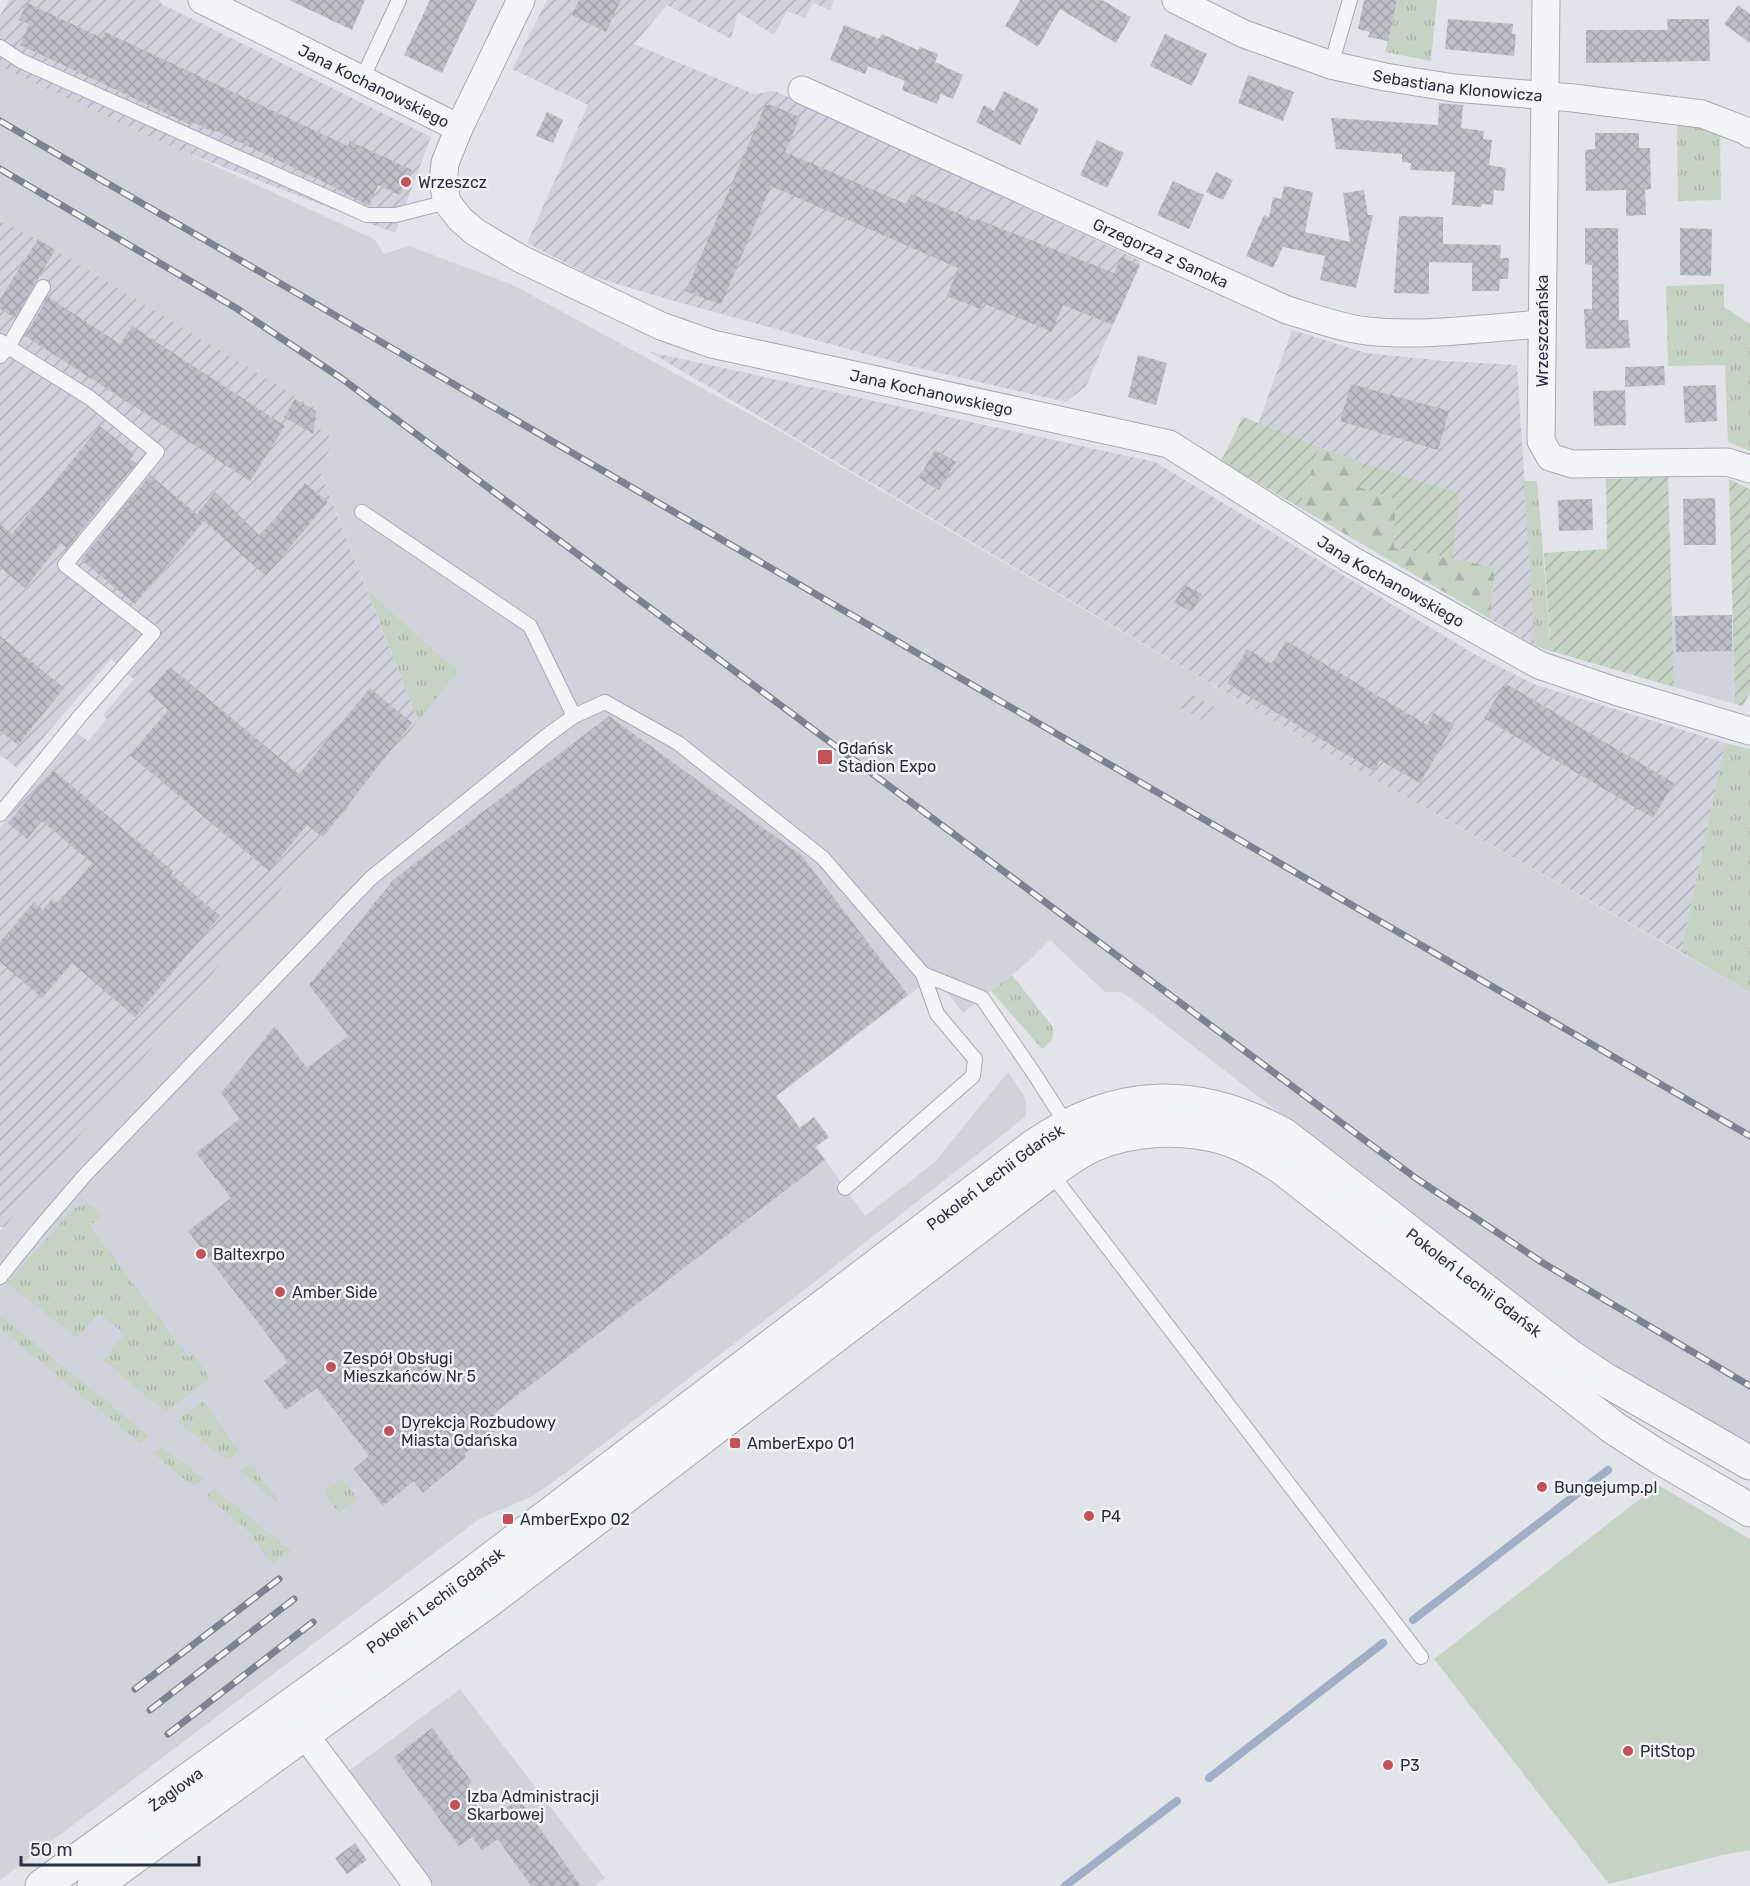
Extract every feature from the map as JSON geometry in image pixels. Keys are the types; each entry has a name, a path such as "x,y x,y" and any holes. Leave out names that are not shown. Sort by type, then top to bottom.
{"street":[{"name":"Jana Kochanowskiego","path":"202,0 459,128 445,163 443,183 447,202 460,219 476,232 520,259 661,326 712,344 1169,444 1350,559 1539,664 1615,691 1750,731"},
{"path":"459,128 521,0"},
{"name":"Sebastiana Klonowicza","path":"1176,0 1244,34 1331,65 1385,77 1454,88 1702,114 1750,134"},
{"name":"Wrzeszczańska","path":"1546,0 1541,441 1550,457 1572,464 1727,462 1750,469"},
{"name":"Grzegorza z Sanoka","path":"802,90 1287,310 1337,326 1366,331 1401,333 1541,324"},
{"name":"Pokoleń Lechii Gdańsk","path":"295,1722 470,1576 637,1467 1042,1159 1067,1125 1096,1112 1119,1106 1161,1101 1208,1104 1260,1121 1284,1134 1568,1355 1604,1379 1750,1463"},
{"name":"Pokoleń Lechii Gdańsk","path":"1042,1159 1093,1146 1113,1138 1159,1131 1191,1131 1224,1138 1255,1151 1281,1167 1614,1428 1750,1510"},
{"path":"1659,1457 1680,1423"},
{"path":"295,1722 418,1886"},
{"name":"Żaglowa","path":"42,1886 295,1722"},
{"name":"Żaglowa","path":"94,1886 295,1722"}],"lane":[{"path":"362,79 399,0"},
{"path":"1331,65 1350,0"},
{"path":"0,47 21,61 367,215 396,215 447,202"},
{"path":"0,814 81,715 153,633 65,565 157,452 90,398 3,348 43,287"},
{"path":"362,512 530,626 574,716"},
{"path":"0,1277 86,1174 370,878 574,716 605,702 678,743 823,858 923,974 937,1014 975,1059 973,1076 845,1188"},
{"path":"923,974 982,998 1067,1125"},
{"path":"1042,1159 1421,1657"}],"shaded area":[{"path":"9,0 159,0 162,4 431,137 395,233 179,150 0,67 0,16"},
{"path":"547,0 834,0 830,10 813,3 805,18 787,11 774,35 738,12 731,39 667,5 634,44 754,94 775,91 1141,261 1086,386 1066,402 906,365 591,276 527,243 588,105 512,69"},
{"path":"0,67 374,239 384,254 409,246 515,286 775,428 1337,758 1750,992 1750,1447 1585,1350 1135,1001 1121,992 1105,992 1050,940 1029,961 963,1013 934,976 776,1097 799,1128 814,1117 829,1137 816,1147 865,1216 934,1163 1008,1072 1024,1096 1025,1117 564,1474 533,1496 479,1519 0,1880 0,1231 458,671 367,590 318,465 39,240 0,221"},
{"path":"0,221 39,240 318,410 316,426 336,441 318,466 418,721 4,1227 0,1227 0,827 77,733 88,741 107,719 103,715 134,679 111,659 17,768 0,755"},
{"path":"1292,330 1366,353 1517,365 1535,646 1490,619 1495,568 1453,558 1460,493 1363,463 1258,424"},
{"path":"650,352 1155,462 1476,655 1536,685 1725,743 1681,952 1337,758"},
{"path":"1732,615 1735,704 1674,687 1672,616"},
{"path":"1189,693 1215,708 1207,723 1180,708"},
{"path":"460,1689 605,1878 594,1886 431,1886 346,1773"}],"green space":[{"path":"1397,0 1437,0 1431,61 1385,52"},
{"path":"1677,124 1705,126 1720,134 1721,200 1678,201"},
{"path":"1724,284 1724,307 1750,324 1750,451 1728,442 1725,365 1668,366 1666,286"},
{"path":"1243,417 1319,447 1299,507 1221,461"},
{"path":"1319,447 1363,463 1357,486 1396,500 1394,548 1495,568 1490,619 1299,507"},
{"path":"1363,463 1460,493 1453,558 1394,548 1396,500 1357,486"},
{"path":"1668,477 1674,687 1551,651 1544,553 1607,549 1606,479"},
{"path":"1729,479 1750,489 1750,692 1743,706 1735,704"},
{"path":"1524,481 1537,481 1551,651 1535,646"},
{"path":"367,590 458,671 418,721"},
{"path":"1725,743 1750,749 1750,992 1681,952"},
{"path":"1012,975 1052,1026 1053,1036 1042,1049 991,991"},
{"path":"86,1204 103,1214 90,1226 188,1357 193,1354 210,1378 166,1412 103,1360 125,1334 99,1313 77,1338 7,1283 73,1209"},
{"path":"0,1315 149,1436 140,1443 0,1329"},
{"path":"203,1401 239,1451 229,1460 226,1457 223,1458 177,1421"},
{"path":"162,1447 204,1479 194,1487 153,1453"},
{"path":"250,1464 279,1502 278,1503 240,1471"},
{"path":"342,1478 358,1499 339,1513 324,1492"},
{"name":"PitStop","path":"1658,1485 1750,1539 1750,1850 1609,1884 1434,1659"},
{"path":"215,1489 291,1551 273,1564 247,1530 206,1496"}],"building":[{"path":"289,0 365,0 352,30"},
{"path":"430,0 477,0 442,73 404,55"},
{"path":"579,0 621,0 606,32 572,15"},
{"path":"1020,0 1102,0 1131,17 1116,43 1060,9 1038,47 1005,26"},
{"path":"1364,0 1397,0 1388,41 1368,37 1370,32 1358,29"},
{"path":"27,3 102,38 105,32 348,146 350,141 412,170 400,195 378,185 369,206 214,130 213,132 193,122 191,125 20,45 29,24 19,20"},
{"path":"1738,5 1750,14 1750,43 1724,24"},
{"path":"1448,19 1513,24 1512,34 1516,34 1514,56 1445,49"},
{"path":"1667,19 1709,19 1710,61 1586,63 1586,30 1668,30"},
{"path":"844,25 879,39 882,34 918,50 920,47 938,54 935,62 963,75 953,99 941,94 937,104 902,90 905,81 868,66 865,74 830,60"},
{"path":"1165,34 1207,54 1192,86 1150,66"},
{"path":"1248,75 1294,92 1283,121 1238,103"},
{"path":"1004,91 1039,109 1020,145 976,122 984,105 994,111"},
{"path":"766,103 800,117 785,152 906,204 911,194 1114,273 1121,257 1140,265 1113,325 1063,305 1052,332 983,303 980,309 947,296 958,268 771,186 721,305 686,291"},
{"path":"1439,103 1463,105 1461,128 1484,131 1483,139 1492,140 1489,165 1506,168 1504,191 1494,190 1493,205 1482,204 1481,207 1452,205 1455,172 1410,170 1411,163 1402,162 1402,154 1336,149 1331,118 1438,125"},
{"path":"547,112 563,120 553,143 536,136"},
{"path":"1595,133 1639,133 1639,148 1650,148 1651,189 1645,190 1646,215 1626,216 1626,190 1586,191 1585,150 1595,149"},
{"path":"1097,140 1124,153 1107,188 1080,175"},
{"path":"1216,172 1233,180 1223,200 1206,192"},
{"path":"1173,181 1204,195 1189,229 1157,215"},
{"path":"1284,186 1313,192 1305,232 1350,242 1343,193 1364,190 1368,215 1373,215 1356,288 1320,280 1325,256 1283,247 1273,268 1246,256 1264,215 1269,217 1273,197 1281,199"},
{"path":"1399,216 1443,217 1443,244 1501,245 1500,258 1509,258 1508,279 1500,279 1499,291 1472,291 1472,263 1429,262 1429,294 1394,293"},
{"path":"1585,228 1618,228 1619,320 1628,320 1630,348 1586,349 1584,309 1592,309 1592,265 1585,264"},
{"path":"1680,228 1712,229 1711,276 1680,275"},
{"path":"38,239 55,250 15,318 0,309 0,299"},
{"path":"48,297 120,344 132,326 285,426 250,481 25,336"},
{"path":"1138,355 1167,363 1156,405 1128,397"},
{"path":"1664,366 1665,385 1625,387 1625,367"},
{"path":"1351,384 1449,411 1438,450 1340,421"},
{"path":"1716,385 1717,421 1685,423 1683,386"},
{"path":"1625,390 1626,425 1594,426 1593,391"},
{"path":"295,399 316,411 313,434 284,417"},
{"path":"100,426 134,454 130,459 136,463 67,548 61,543 25,588 0,567 0,524 12,534"},
{"path":"935,450 956,462 939,490 919,478"},
{"path":"150,475 197,514 215,492 260,536 305,483 328,502 266,576 204,521 135,604 81,560"},
{"path":"1715,498 1716,545 1684,545 1683,499"},
{"path":"1592,499 1593,530 1559,531 1558,500"},
{"path":"1185,585 1202,594 1192,612 1174,603"},
{"path":"1732,615 1732,651 1676,652 1675,616"},
{"path":"0,636 64,688 18,745 0,731"},
{"path":"1286,641 1427,725 1434,713 1454,725 1420,783 1380,760 1374,771 1227,683 1247,649 1272,664"},
{"path":"170,667 299,774 370,688 412,723 323,837 307,825 269,871 130,755 168,710 148,692"},
{"path":"1505,683 1674,783 1653,818 1484,718"},
{"path":"609,716 802,856 908,995 776,1096 800,1128 814,1117 829,1137 815,1147 825,1160 493,1414 502,1426 464,1454 466,1457 423,1493 414,1481 383,1506 354,1469 369,1456 317,1388 286,1410 264,1381 288,1362 188,1231 231,1198 196,1153 240,1119 221,1093 275,1026 307,1068 348,1036 309,985 393,880"},
{"path":"53,770 173,871 171,874 220,916 135,1017 72,963 42,998 0,962 0,942 34,902 43,910 51,900 59,903 92,863 42,821 27,839 8,823"},
{"name":"Izba Administracji Skarbowej","path":"432,1728 472,1782 468,1786 492,1819 519,1799 581,1886 531,1886 498,1839 482,1850 472,1837 459,1846 394,1757"},
{"path":"355,1843 367,1860 347,1874 335,1858"}],"waterway":[{"path":"1413,1620 1608,1470"},
{"path":"1209,1778 1383,1643"},
{"path":"1065,1886 1177,1801"}],"railway":[{"path":"0,121 1750,1136"},
{"path":"0,169 236,308 341,378 1417,1179 1543,1263 1750,1386"},
{"path":"135,1689 279,1579"},
{"path":"150,1710 294,1599"},
{"path":"168,1734 313,1622"}],"place":[{"name":"Wrzeszcz","path":"406,182"},
{"name":"Gdańsk Stadion Expo","path":"825,757"},
{"name":"Baltexrpo","path":"201,1254"},
{"name":"Amber Side","path":"280,1292"},
{"name":"Zespół Obsługi Mieszkańców Nr 5","path":"331,1367"},
{"name":"Dyrekcja Rozbudowy Miasta Gdańska","path":"389,1431"},
{"name":"AmberExpo 01","path":"735,1443"},
{"name":"Bungejump.pl","path":"1542,1487"},
{"name":"P4","path":"1089,1516"},
{"name":"AmberExpo 02","path":"508,1519"},
{"name":"PitStop","path":"1628,1751"},
{"name":"P3","path":"1388,1765"},
{"name":"Izba Administracji Skarbowej","path":"455,1805"}]}
